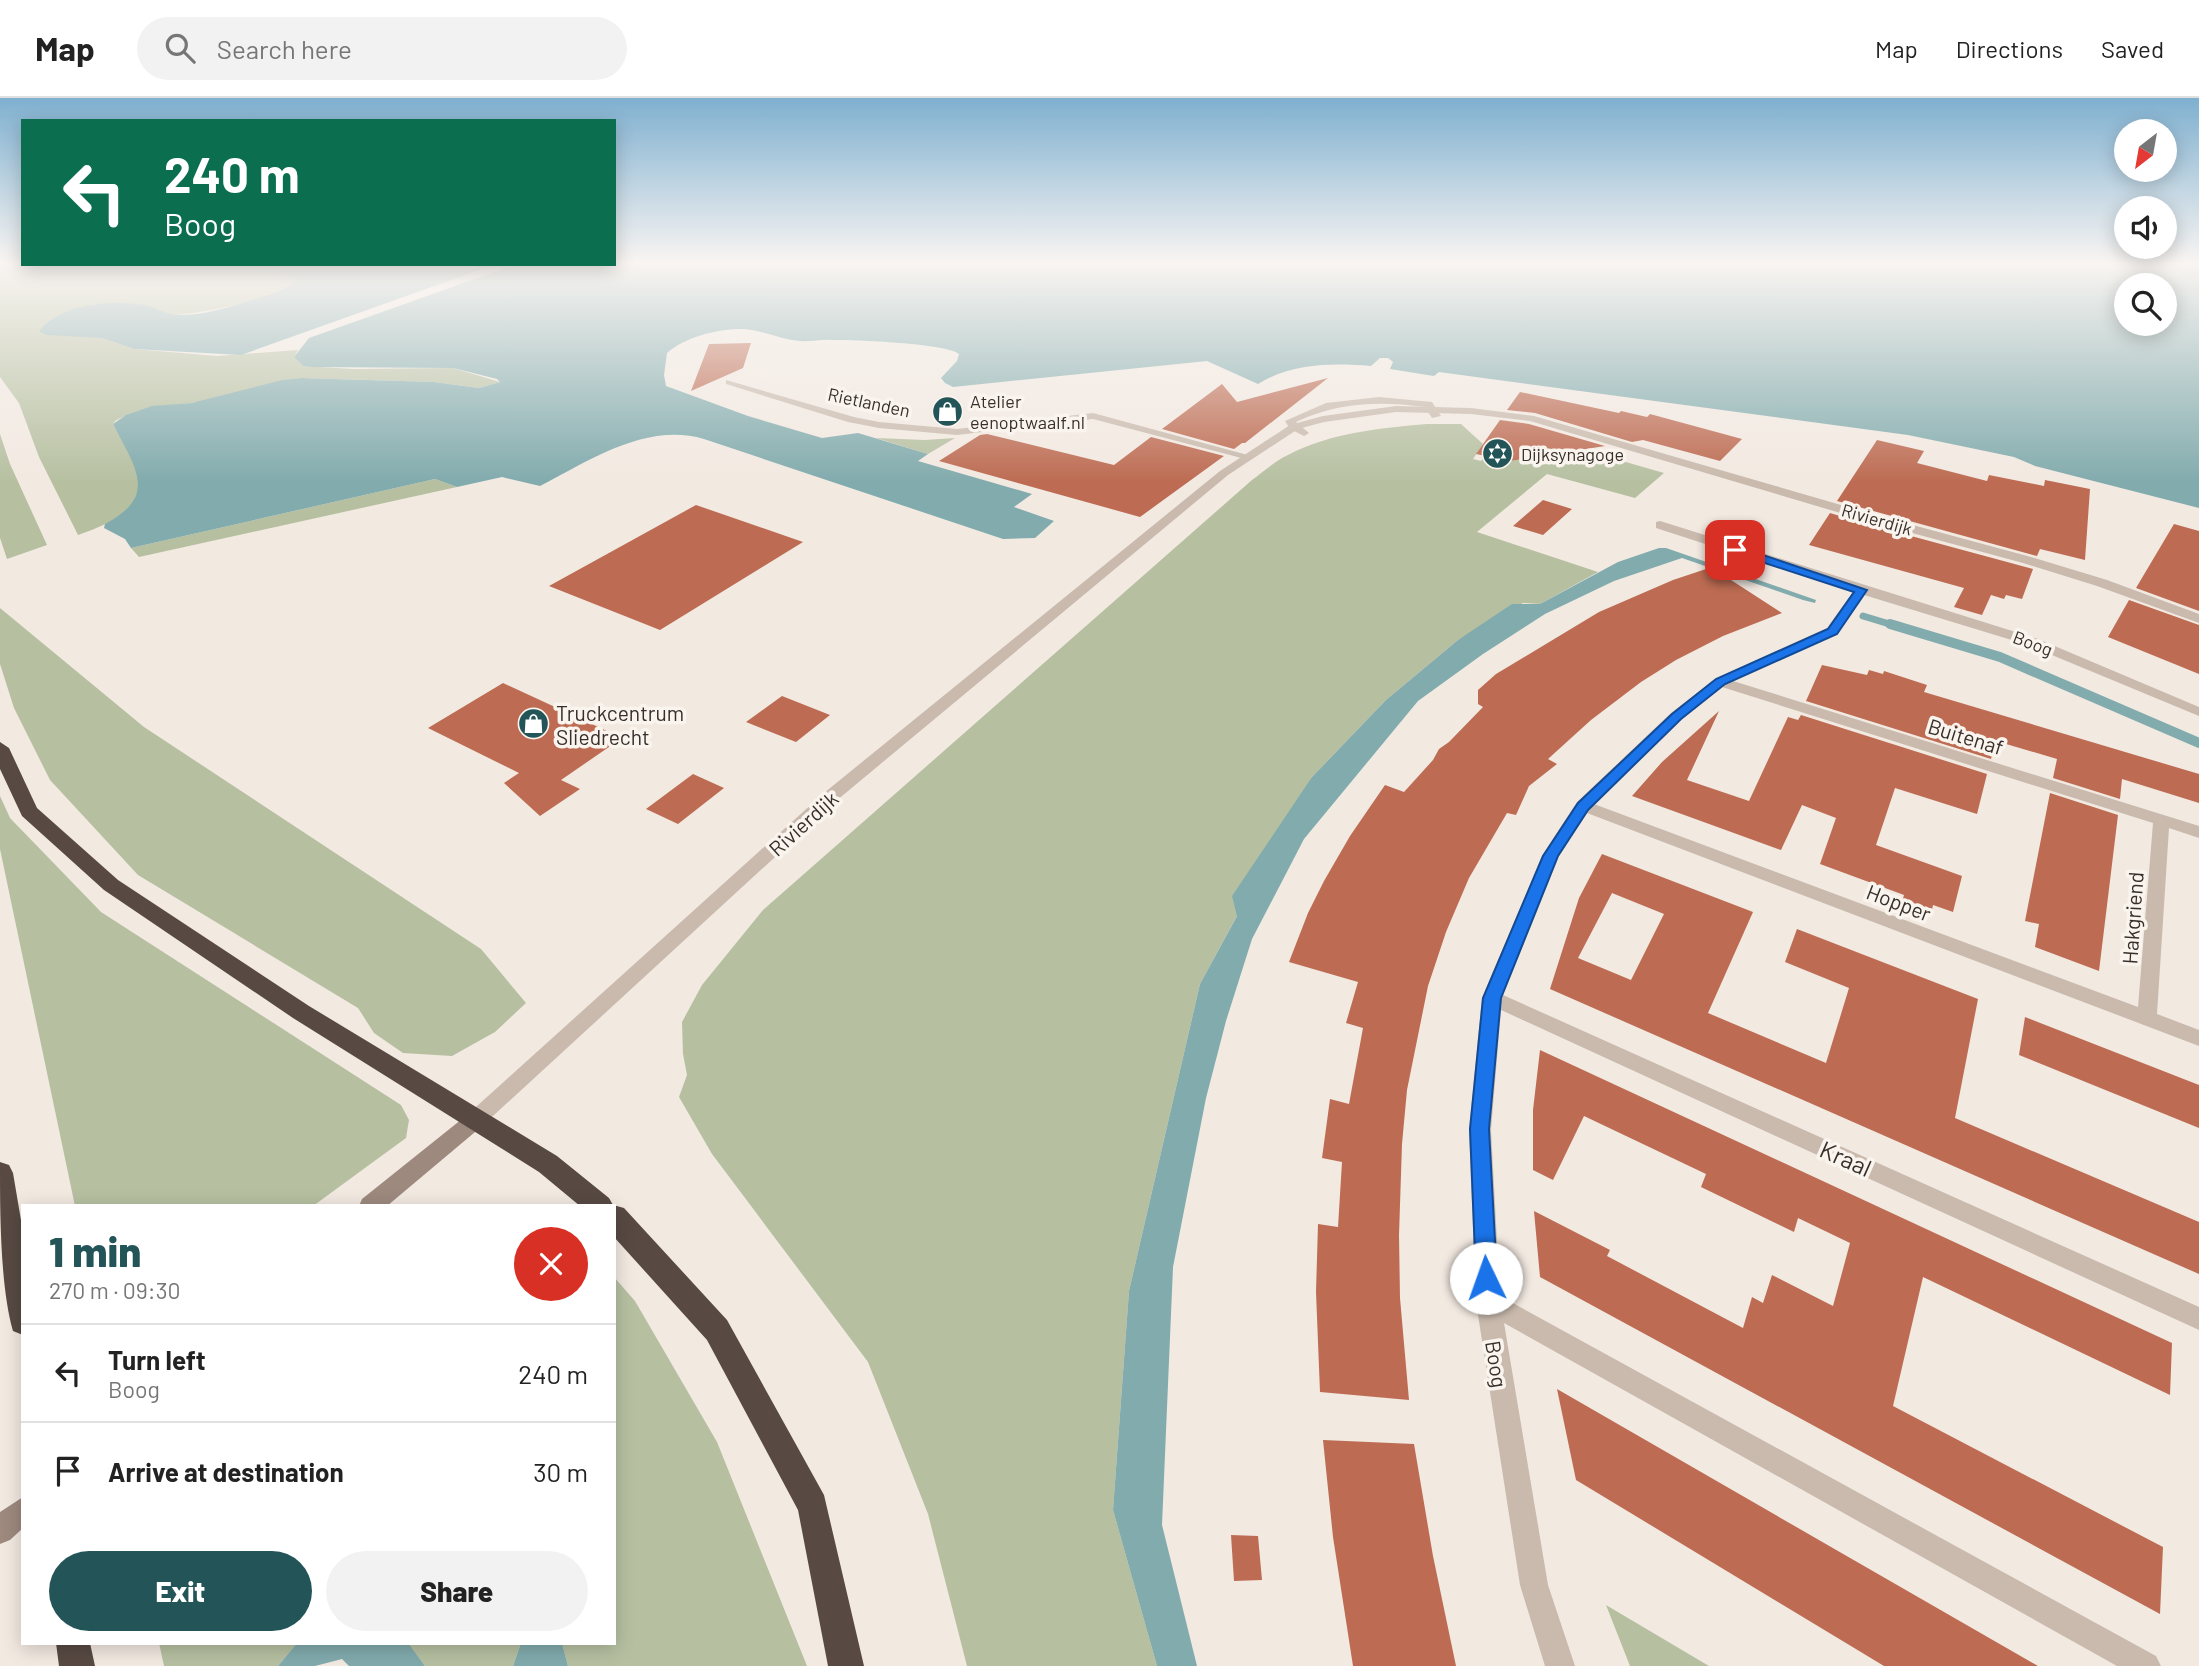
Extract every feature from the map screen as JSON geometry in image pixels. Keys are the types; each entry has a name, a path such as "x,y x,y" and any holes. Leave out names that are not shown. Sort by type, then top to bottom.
{"highway":[{"path":"0,748 29,811 111,886 301,1012 474,1121 548,1164 598,1204"},
{"path":"0,1173 21,1308"},
{"path":"616,1219 717,1331 813,1506 846,1666"},
{"path":"73,1645 77,1666"}],"main road":[{"name":"Rivierdijk","path":"372,1204 474,1121"},
{"path":"0,1530 21,1512"}],"street":[{"name":"Rietlanden","path":"730,382 852,420 879,425 957,432 1093,416 1250,457"},
{"name":"Rivierdijk","path":"1299,430 1290,421 1328,405 1346,402 1409,401 1428,404 1434,413"},
{"name":"Rivierdijk","path":"474,1121 830,797 1224,474 1299,430 1434,413 1554,425 1608,438 1868,517 2027,560 2102,583 2199,619"},
{"name":"Boog","path":"1660,525 2033,642 2199,712"},
{"name":"Boog","path":"1560,1666 1534,1585 1488,1302 1480,1129 1492,998 1551,856 1583,806 1676,716 1720,681 1832,631 1861,590"},
{"name":"Buitenaf","path":"1720,681 2199,832"},
{"name":"Hopper","path":"1583,806 2199,1038"},
{"name":"Hakgriend","path":"2147,1018 2161,821"},
{"name":"Kraal","path":"1492,998 2199,1319"},
{"path":"1488,1302 2146,1666"}],"green space":[{"path":"0,336 88,336 134,349 217,356 298,350 294,357 303,366 354,369 453,368 500,382 479,388 434,382 301,378 267,384 210,400 151,408 127,415 113,424 137,469 139,483 136,495 131,505 113,520 78,535 39,457 19,403 0,377"},
{"path":"1427,424 1461,424 1483,444 1473,459 1481,461 1485,456 1509,461 1536,457 1570,446 1664,473 1635,498 1547,474 1477,532 1598,572 1540,604 1523,603 1458,640 1386,700 1312,777 1200,984 1129,1291 1113,1510 1157,1666 967,1666 928,1514 868,1362 712,1154 679,1097 687,1075 682,1022 702,985 763,910 1252,480 1283,457 1321,441 1373,430"},
{"path":"0,434 10,464 47,545 7,559 0,538"},
{"path":"876,438 925,440 955,438 928,454"},
{"path":"435,479 457,487 139,557 131,548"},
{"path":"0,608 144,727 481,949 526,1003 495,1032 452,1056 403,1053 374,1033 358,1008 138,875 50,780 14,708 0,664"},
{"path":"0,796 10,818 101,912 401,1105 409,1120 406,1138 316,1204 75,1204 0,849"},
{"path":"616,1279 635,1301 717,1442 807,1666 568,1666 563,1645 616,1645"},
{"path":"1606,1605 1709,1666 1630,1666"},
{"path":"159,1645 295,1645 278,1666 164,1666"},
{"path":"409,1645 520,1645 513,1666 425,1666"}],"water":[{"path":"68,336 294,336 241,355 134,349 102,338"},
{"path":"314,336 700,336 667,353 664,375 666,386 748,416 822,438 858,433 928,454 918,461 1032,494 1014,507 1054,521 1035,538 1003,539 704,439 682,435 640,440 619,447 540,486 502,477 457,487 435,479 131,548 125,539 104,528 105,524 122,513 132,502 137,491 138,479 134,466 113,424 126,415 152,406 192,403 282,380 301,378 434,382 479,388 500,382 453,368 312,367 303,366 294,357 309,338"},
{"path":"777,336 2199,336 2199,508 2035,466 2014,457 1908,435 1439,372 1434,376 1390,369 1393,362 1388,358 1380,358 1371,366 1327,365 1298,368 1258,384 1207,361 953,387 941,378 957,361 959,354 950,350 879,342 800,341"},
{"path":"1666,548 1816,600 1815,603 1682,558 1614,581 1545,614 1418,701 1304,839 1252,939 1226,1021 1206,1098 1173,1267 1162,1525 1197,1666 1157,1666 1113,1510 1129,1291 1200,984 1237,916 1232,896 1312,777 1386,700 1458,640 1512,604 1540,604 1618,562"},
{"path":"295,1645 409,1645 425,1666 349,1666 342,1659 315,1666 278,1666"},
{"path":"520,1645 563,1645 568,1666 513,1666"}],"building":[{"path":"751,343 743,368 691,391 709,344"},
{"path":"1328,378 1234,449 1162,429 1222,384 1237,402"},
{"path":"1520,392 1619,413 1621,411 1647,417 1650,414 1742,439 1720,461 1643,440 1632,442 1535,413 1507,410"},
{"path":"1500,420 1529,424 1605,446 1510,461 1476,454"},
{"path":"987,434 1114,465 1151,437 1224,456 1140,517 939,461 980,435"},
{"path":"1877,440 1924,451 1917,463 1987,481 1989,475 2044,486 2045,480 2090,489 2085,560 2040,549 2037,556 1837,501"},
{"path":"1543,500 1572,509 1543,535 1513,526"},
{"path":"696,505 803,542 660,630 549,586"},
{"path":"1830,513 2033,569 2022,599 2006,595 2004,599 1991,595 1982,615 1954,607 1964,588 1809,545"},
{"path":"2174,524 2199,531 2199,611 2136,588"},
{"path":"1739,558 1749,561 1731,580 1782,613 1723,636 1676,660 1641,682 1591,720 1548,759 1557,764 1529,786 1516,815 1507,813 1469,878 1446,932 1428,986 1407,1090 1399,1235 1400,1298 1409,1400 1320,1392 1316,1292 1318,1224 1338,1227 1342,1162 1322,1158 1330,1099 1349,1104 1363,1028 1346,1023 1358,982 1289,962 1324,881 1350,836 1385,785 1404,792 1433,760 1439,749 1483,707 1478,704 1478,690 1496,674 1599,612 1673,580"},
{"path":"2129,600 2199,625 2199,674 2108,637"},
{"path":"1822,665 1867,675 1869,670 1883,674 1884,671 1927,685 1924,692 2199,774 2199,803 2122,779 2120,799 2053,778 2057,759 1996,741 1991,759 1806,701"},
{"path":"503,683 622,738 561,780 580,789 540,816 504,783 519,773 428,728"},
{"path":"782,696 830,715 796,742 746,722"},
{"path":"1719,711 1687,780 1749,801 1788,717 1798,720 1801,715 1987,774 1977,814 1895,788 1876,845 1962,876 1953,912 1933,905 1932,910 1903,899 1904,895 1820,864 1836,818 1802,805 1781,850 1632,796 1662,762"},
{"path":"693,774 724,788 678,824 646,809"},
{"path":"2050,793 2118,815 2099,971 2035,947 2039,924 2025,921"},
{"path":"1602,854 1753,912 1708,1013 1826,1063 1849,988 1785,962 1797,929 1978,999 1955,1118 2199,1222 2199,1274 1550,989 1579,898","holes":["1612,893 1664,914 1631,980 1578,958"]},
{"path":"2025,1017 2199,1085 2199,1128 2019,1055"},
{"path":"1540,1050 2172,1343 2170,1395 1923,1277 1893,1406 2163,1547 2160,1614 1540,1277 1534,1211 1610,1250 1607,1256 1743,1328 1752,1297 1763,1303 1772,1275 1833,1306 1850,1243 1798,1218 1794,1232 1701,1187 1706,1174 1584,1116 1553,1180 1533,1170 1533,1110"},
{"path":"1557,1389 2038,1666 1884,1666 1576,1480"},
{"path":"1323,1440 1414,1444 1433,1556 1456,1666 1353,1666 1333,1537"},
{"path":"1231,1535 1258,1536 1262,1580 1234,1581"}],"waterway":[{"path":"1863,616 1896,626"},
{"path":"1890,624 2000,657 2199,743"}],"place":[{"name":"Atelier eenoptwaalf.nl","path":"947,411"},
{"name":"Dijksynagoge","path":"1498,454"},
{"name":"Truckcentrum Sliedrecht","path":"533,724"}],"route":[{"path":"1486,1278 1480,1129 1492,998 1551,856 1583,806 1676,716 1720,681 1832,631 1861,590 1735,550"}]}
